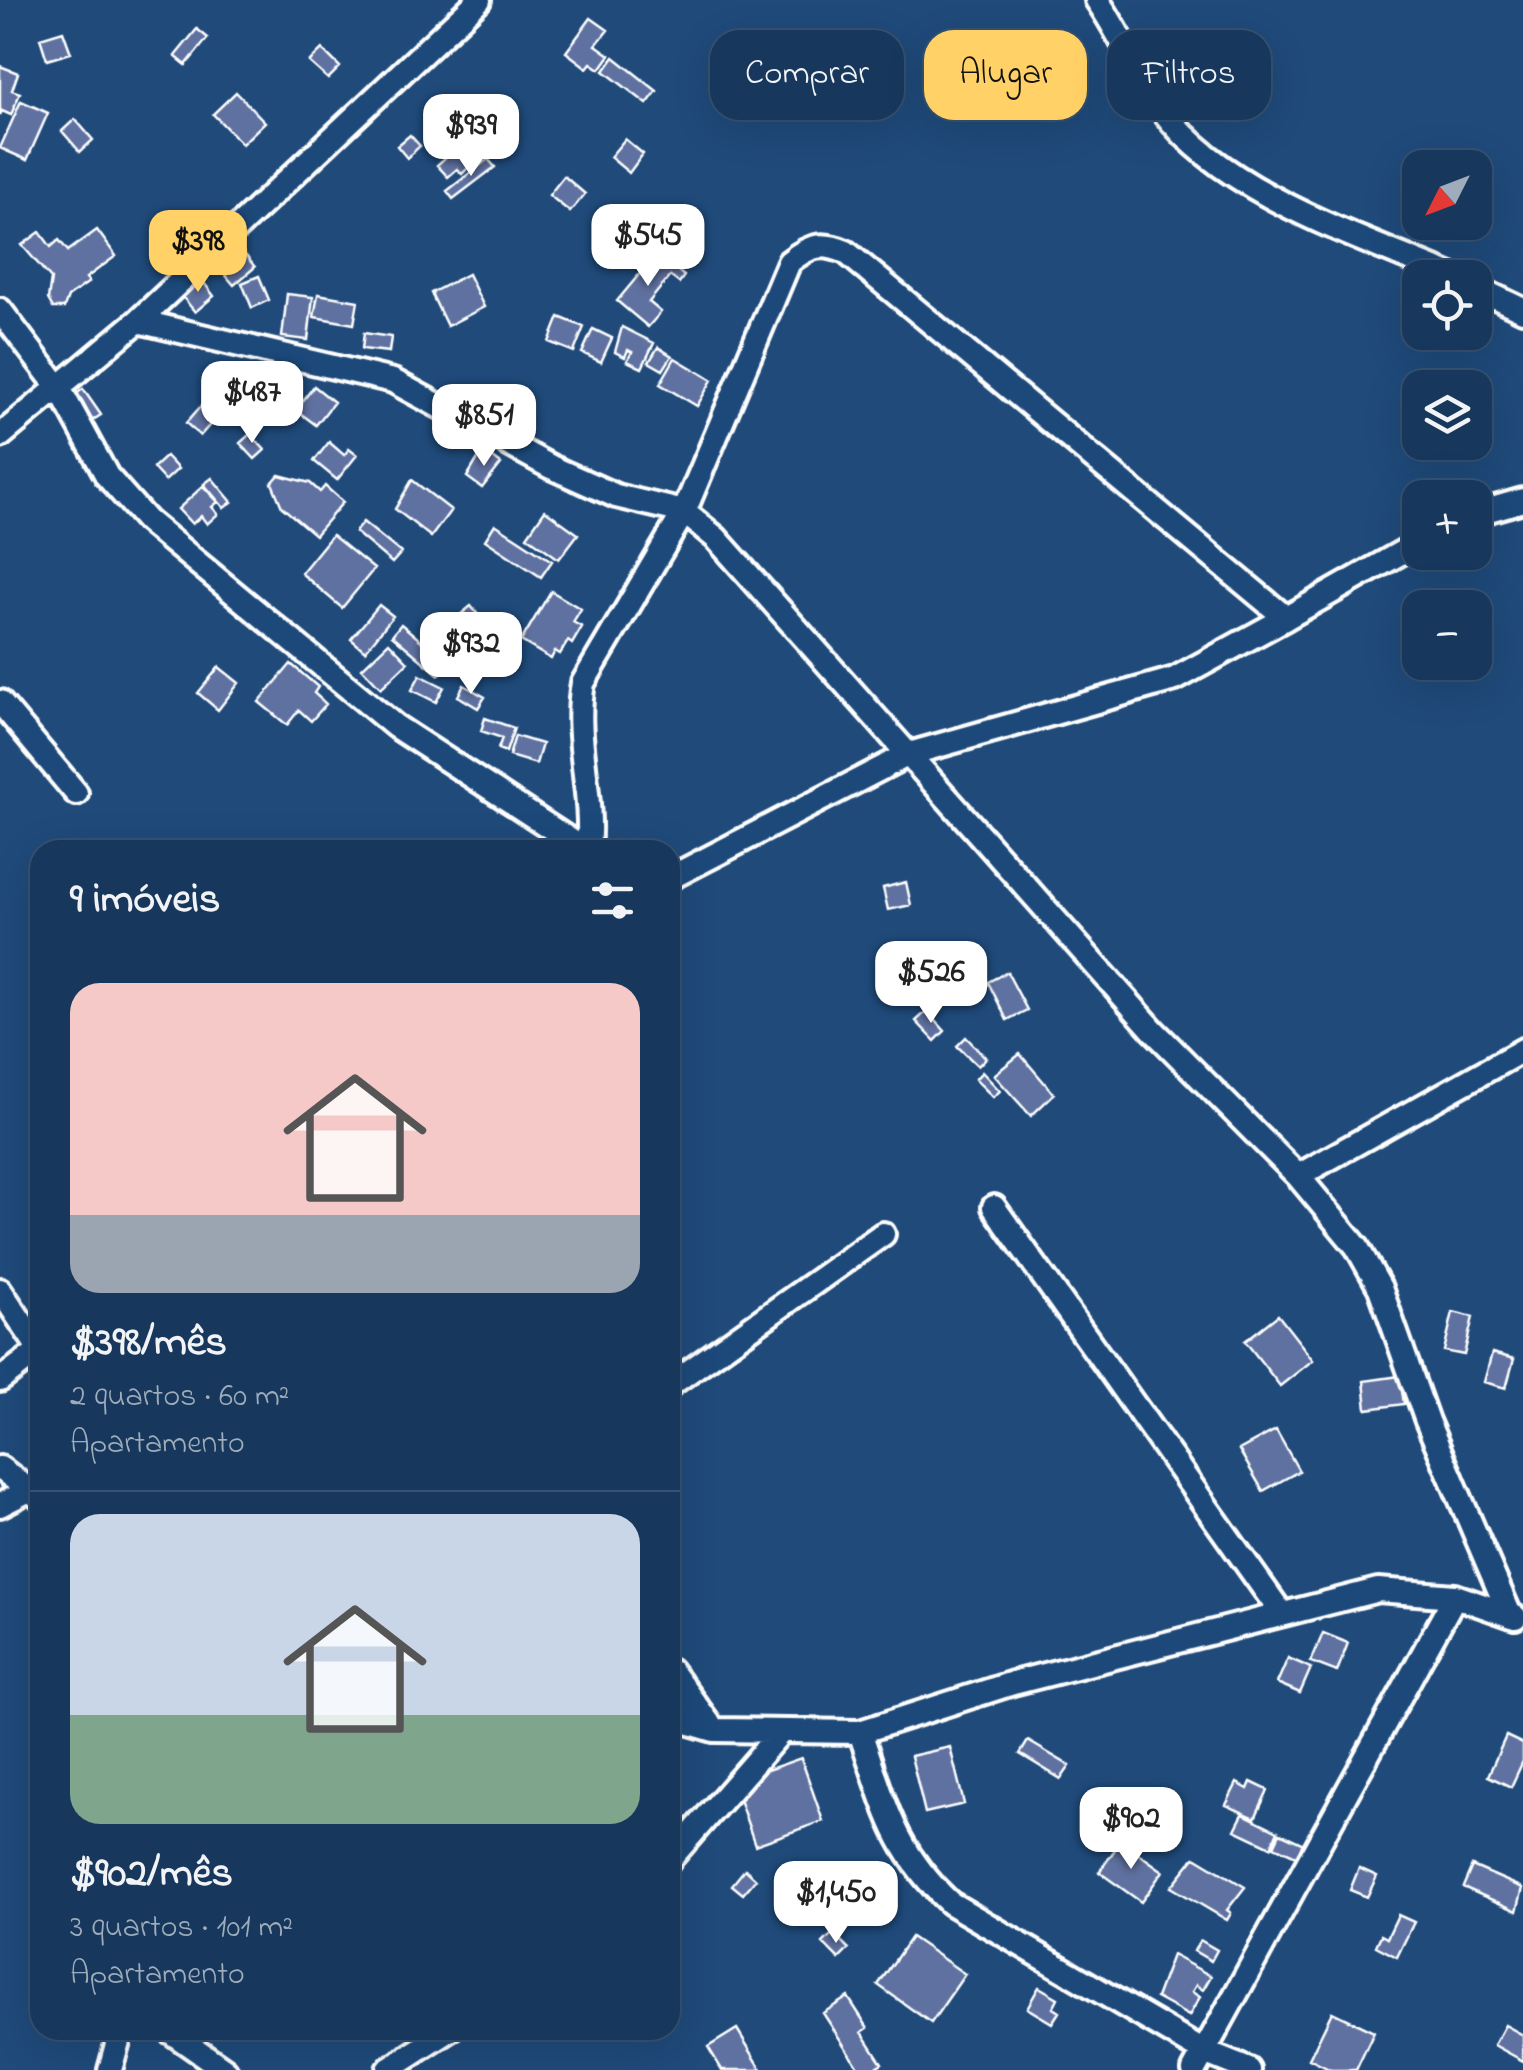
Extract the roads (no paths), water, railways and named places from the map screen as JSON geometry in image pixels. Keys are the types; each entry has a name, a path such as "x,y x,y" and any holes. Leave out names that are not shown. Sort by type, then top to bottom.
{"street":[{"path":"0,436 138,321 479,0"},
{"path":"1108,3 1166,115 1197,145 1253,187 1416,260"},
{"path":"588,840 591,822 578,708 583,683 684,512 790,262 805,250 824,244 846,252 1286,618"},
{"path":"1492,294 1523,310"},
{"path":"0,310 59,388 107,476 168,538 395,726 572,840"},
{"path":"138,321 393,381 551,467 616,496 684,512 716,538 1154,1031 1298,1176 1358,1247 1380,1288 1426,1421 1517,1618"},
{"path":"1492,509 1523,500"},
{"path":"680,873 909,754 1175,679 1402,552"},
{"path":"0,702 76,794"},
{"path":"1298,1176 1523,1050"},
{"path":"994,1207 1280,1611"},
{"path":"680,1377 883,1234"},
{"path":"0,1290 30,1335"},
{"path":"0,1380 30,1358"},
{"path":"0,1468 30,1491"},
{"path":"0,1506 30,1495"},
{"path":"680,1720 714,1730 779,1734 860,1732 1013,1683 1280,1611 1378,1590 1455,1596 1517,1618"},
{"path":"1199,2061 1455,1596"},
{"path":"680,1684 714,1730"},
{"path":"860,1732 900,1847 922,1878 950,1903 1199,2061 1248,2070"},
{"path":"680,1848 779,1734"},
{"path":"110,2070 118,2040"},
{"path":"182,2040 225,2070"},
{"path":"388,2070 434,2040"}]}
